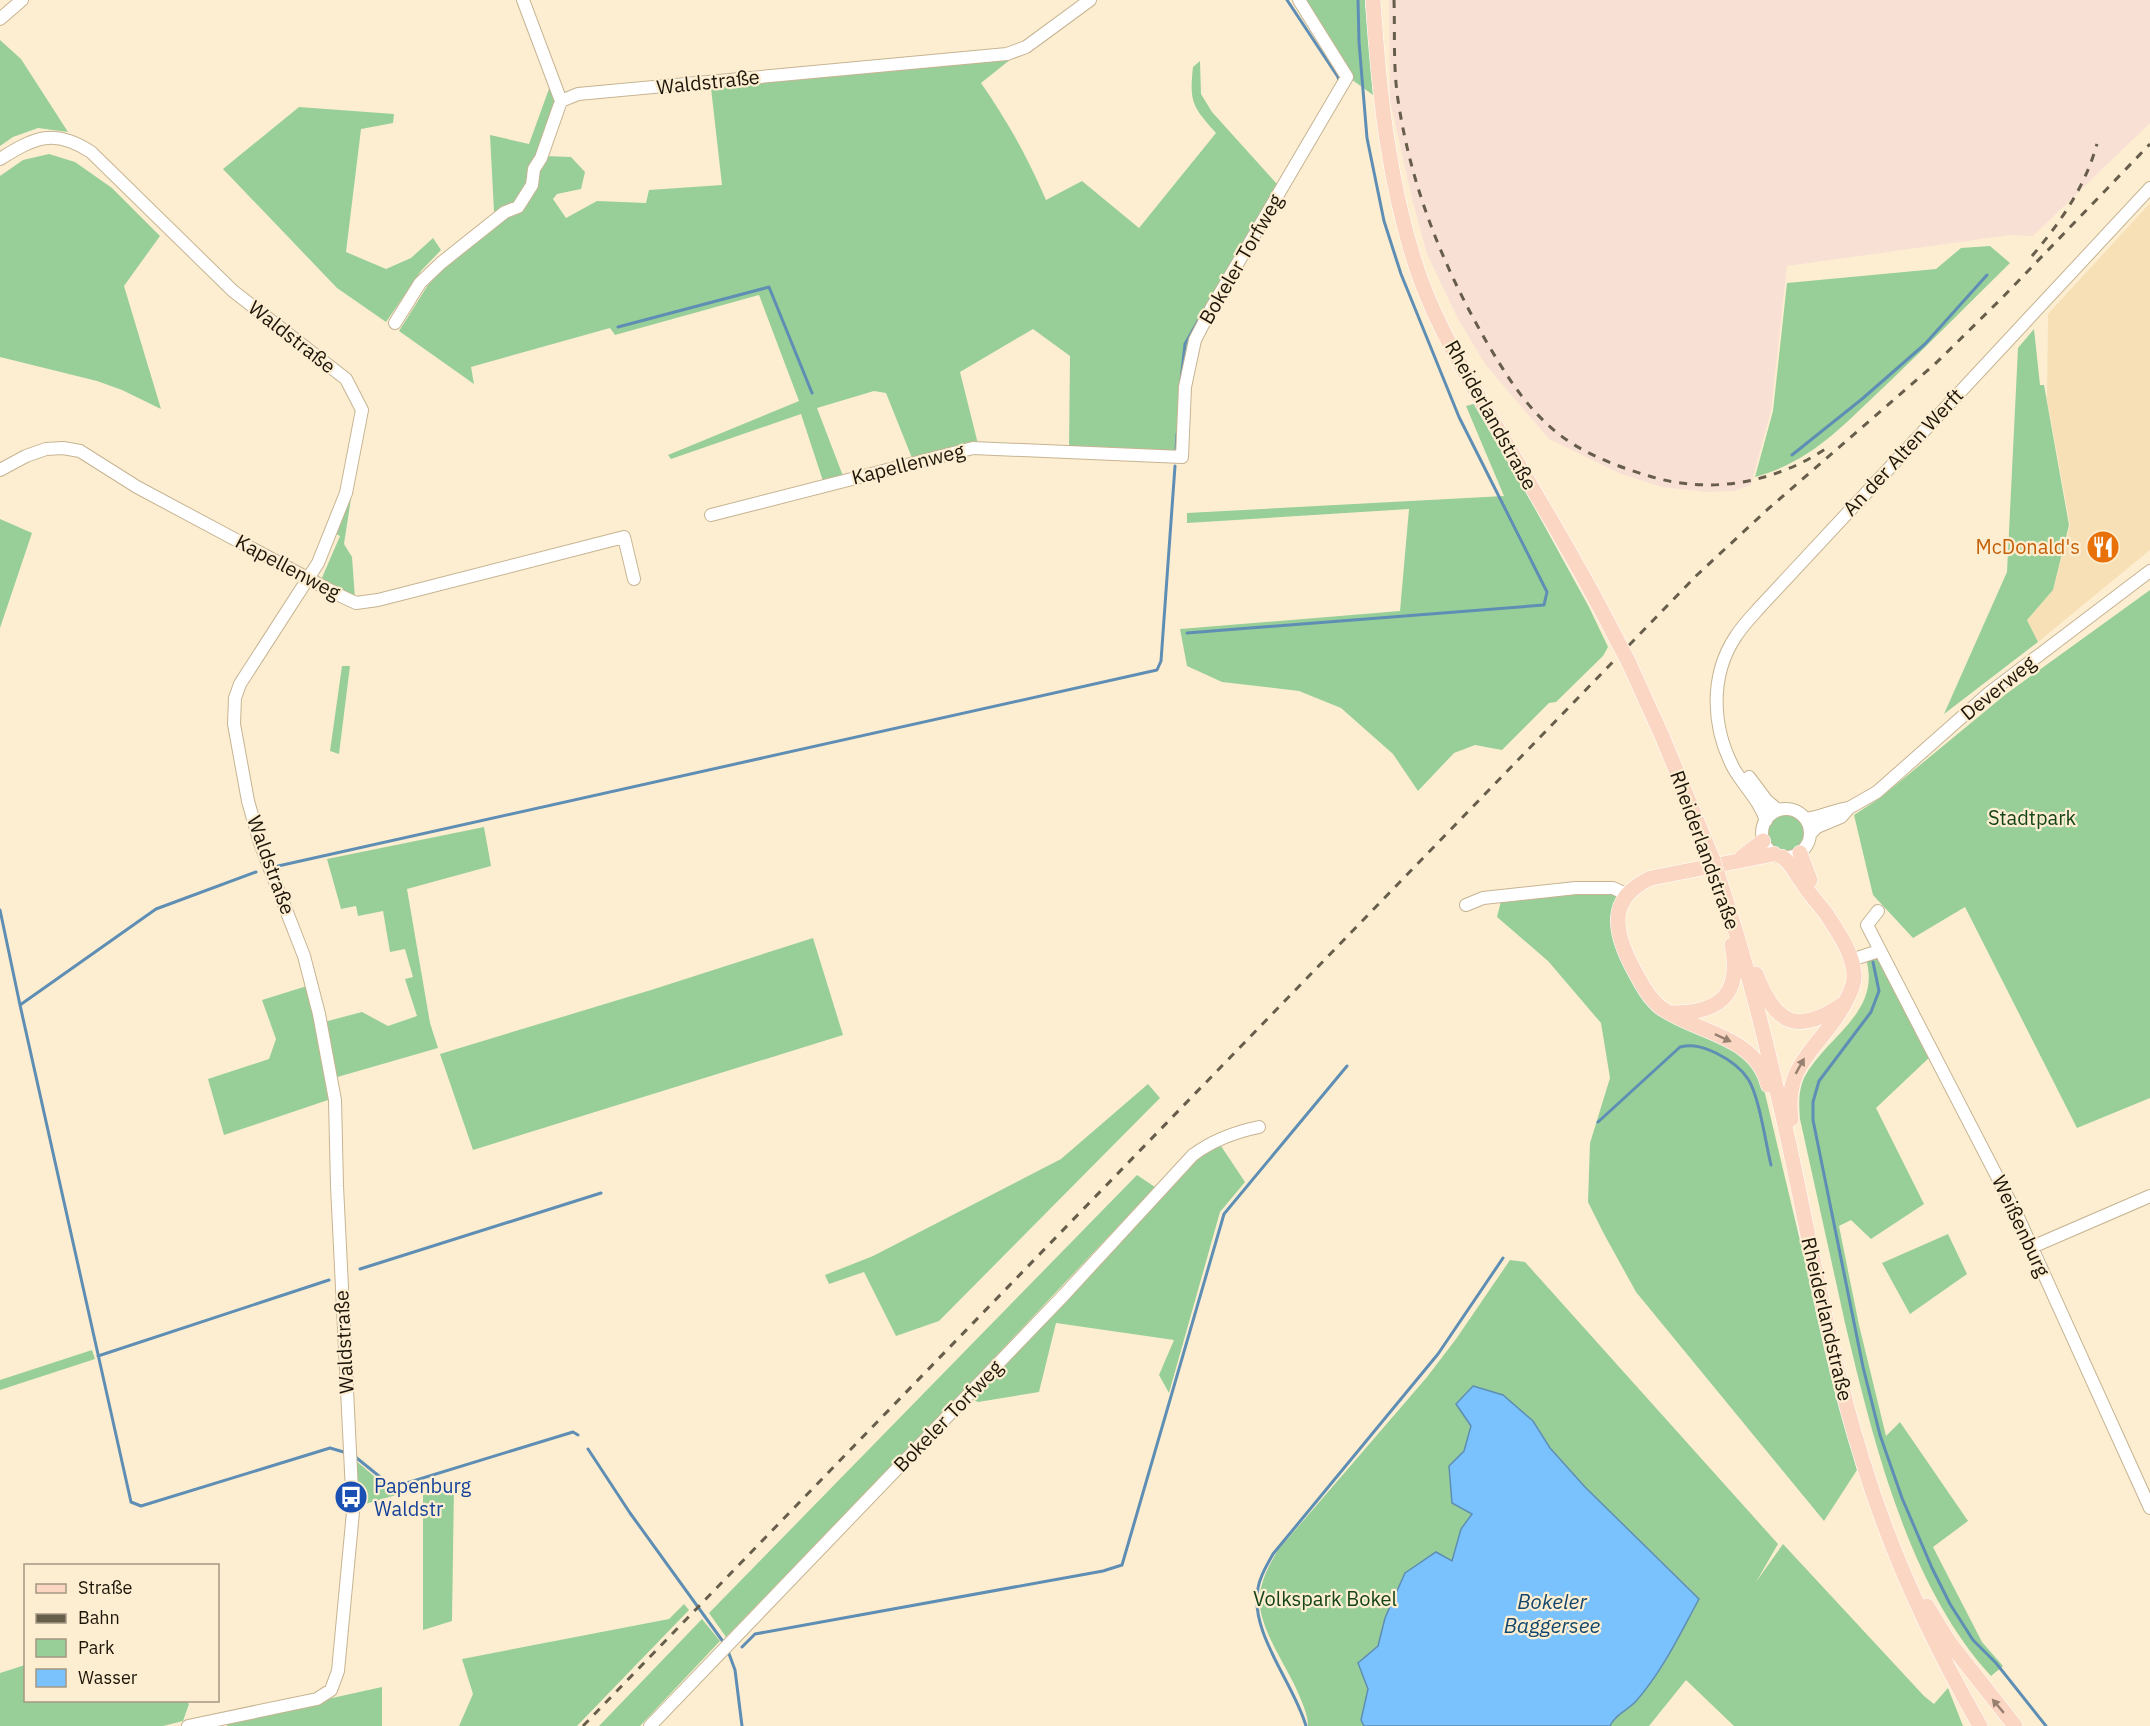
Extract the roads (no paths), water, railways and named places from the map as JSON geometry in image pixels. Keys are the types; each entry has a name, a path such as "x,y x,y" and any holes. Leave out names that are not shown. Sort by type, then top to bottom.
{"main road":[{"name":"Rheiderlandstraße","path":"1373,0 1377,63 1395,187 1420,279 1461,365 1594,596 1628,661 1667,747 1715,867 1745,963 1782,1112 1830,1338 1863,1462 1883,1522 1928,1628 1980,1726"},
{"path":"1734,861 1751,852 1763,841"},
{"path":"1800,853 1813,895"},
{"path":"1782,1112 1772,1105 1766,1078 1745,1049 1670,1013 1646,992 1622,948 1617,926 1622,904 1638,884 1652,878 1734,861 1778,856 1789,862 1833,926 1851,960 1854,981 1838,1019 1802,1060 1795,1074 1790,1099 1792,1129 1789,1143"},
{"path":"1670,1013 1702,1011 1714,1006 1727,993 1735,972 1735,959 1729,933 1732,919"},
{"path":"1745,963 1756,974 1771,1006 1782,1017 1792,1021 1815,1021 1846,1003"},
{"path":"1908,1582 1927,1606 1949,1642 2015,1726"}],"street":[{"path":"0,19 22,0"},
{"path":"395,323 420,283 441,263 505,212 518,207 532,185 534,169 541,158 561,101 523,0"},
{"name":"Waldstraße","path":"561,101 578,94 1007,54 1026,47 1090,0"},
{"name":"Bokeler Torfweg","path":"1182,457 1185,387 1195,340 1347,77 1299,0"},
{"name":"Waldstraße","path":"0,159 23,145 39,139 60,138 75,142 91,152 233,291 346,379 362,410 346,494 318,563 240,684 235,698 234,724 248,801 260,843 304,956 319,1014 335,1100 352,1523 338,1671 330,1690 317,1699 215,1723 188,1726"},
{"name":"An der Alten Werft","path":"1766,820 1760,806 1734,768 1717,717 1716,688 1724,658 1736,636 1906,449 2150,188"},
{"name":"Kapellenweg","path":"0,470 26,456 46,449 63,448 80,451 137,486 356,603 378,600 624,537 634,579"},
{"name":"Kapellenweg","path":"711,515 973,448 1182,457"},
{"name":"Deverweg","path":"1811,833 1817,827 1841,817 1849,808 1877,792 1989,693 2150,571"},
{"name":"An der Alten Werft","path":"1725,744 1767,801 1778,810"},
{"name":"Deverweg","path":"1806,819 1849,808"},
{"path":"1778,810 1793,810 1806,819 1811,833 1806,847 1795,856 1778,856 1763,841 1762,834 1766,820 1778,810"},
{"path":"1466,905 1493,896 1576,888 1613,888 1628,895"},
{"name":"Weißenburg","path":"1878,911 1867,925 2018,1217 2150,1508"},
{"path":"1851,960 1879,951"},
{"name":"Bokeler Torfweg","path":"650,1726 1063,1296 1193,1155 1217,1140 1242,1130 1258,1127"},
{"path":"2032,1247 2150,1196"}],"water":[{"name":"Bokeler Baggersee","path":"1473,1386 1503,1395 1533,1421 1550,1448 1585,1487 1699,1599 1655,1676 1637,1700 1615,1718 1610,1726 1364,1726 1361,1720 1368,1689 1358,1663 1378,1646 1385,1618 1405,1573 1436,1552 1452,1561 1461,1529 1472,1514 1452,1503 1449,1466 1464,1451 1471,1426 1456,1404"}],"waterway":[{"path":"1287,0 1338,77 1339,82"},
{"path":"1187,633 1544,605 1547,592 1459,417 1401,274 1384,221 1367,138 1358,0"},
{"path":"1792,455 1862,399 1925,344 1987,275"},
{"path":"618,327 769,287 812,393"},
{"path":"1181,380 1185,344 1198,321"},
{"path":"1176,449 1177,434"},
{"path":"278,866 1157,670 1161,661 1175,466"},
{"path":"20,1005 156,909 256,872"},
{"path":"0,910 131,1502 141,1506 330,1448 347,1453"},
{"path":"1873,962 1879,991 1871,1012 1819,1081 1813,1102 1813,1120 1863,1367 1880,1435 1902,1498 1950,1604 1973,1640 1996,1663 2046,1726"},
{"path":"1598,1122 1680,1047 1707,1049 1730,1061 1742,1071 1752,1086 1771,1165"},
{"path":"742,1647 755,1634 1103,1571 1122,1565 1224,1214 1347,1066"},
{"path":"360,1269 601,1193"},
{"path":"1306,1726 1260,1622 1257,1605 1262,1574 1273,1554 1438,1354 1503,1258"},
{"path":"98,1356 329,1280"},
{"path":"353,1455 390,1485 400,1485 573,1432 578,1435"},
{"path":"588,1449 630,1513 724,1643"},
{"path":"728,1651 735,1670 742,1726"}],"railway":[{"path":"1394,0 1396,88 1411,164 1420,195 1443,255 1470,313 1501,366 1534,411 1565,439 1587,452 1649,476 1696,485 1719,485 1765,477 1809,459 1830,446"},
{"path":"2032,256 2079,190 2097,144"},
{"path":"583,1726 1697,575 1768,509 1935,364 2150,144"}],"place":[{"name":"McDonald's","path":"2103,547"},
{"name":"Papenburg Waldstr","path":"351,1497"}],"park label":[{"name":"Stadtpark","path":"2032,818"},
{"name":"Volkspark Bokel","path":"1325,1599"}]}
